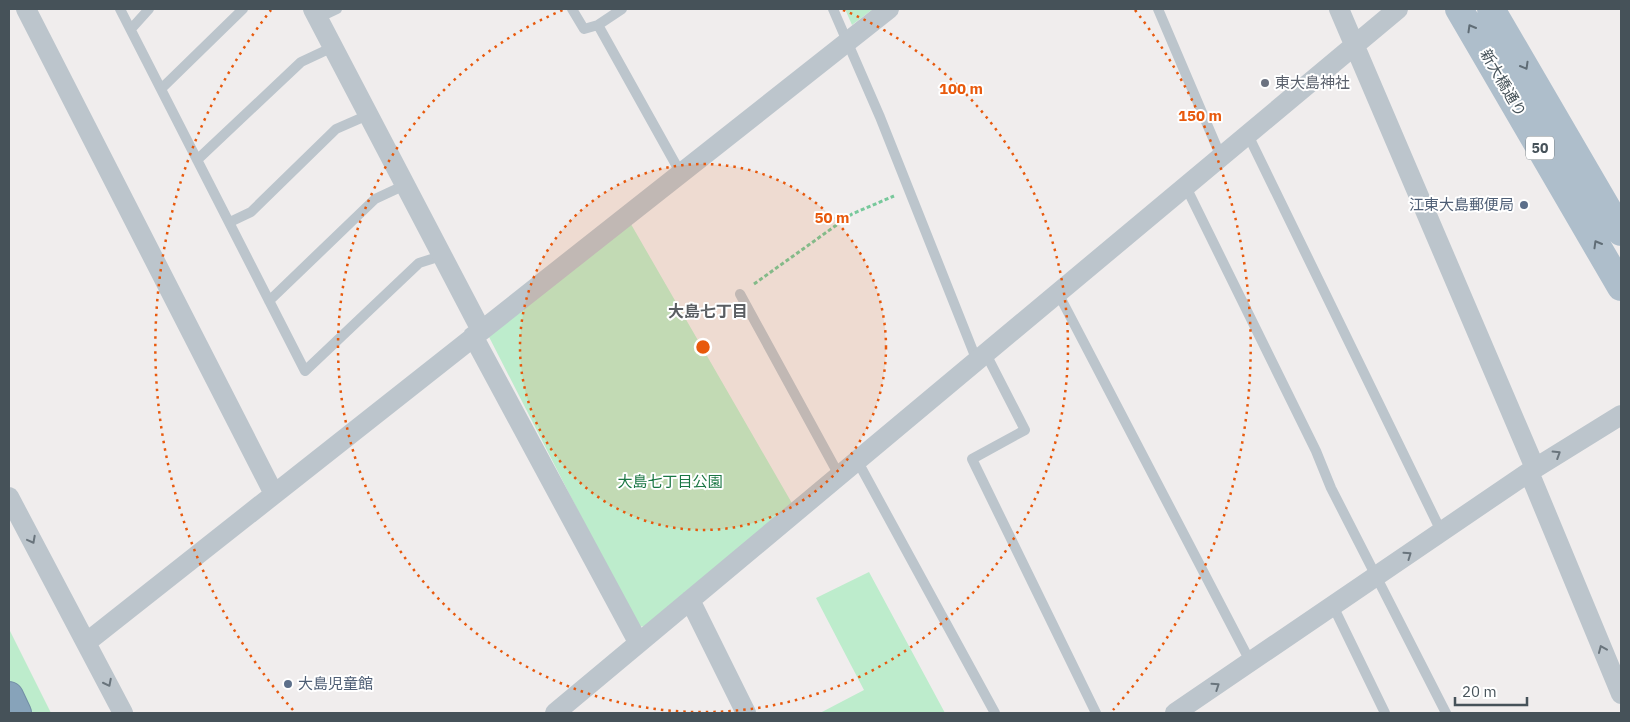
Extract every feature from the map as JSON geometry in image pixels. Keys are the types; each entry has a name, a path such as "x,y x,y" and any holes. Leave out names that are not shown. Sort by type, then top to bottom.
{"highway":[{"path":"9,696 18,713"}],"main road":[{"name":"新大橋通り","path":"1459,9 1621,286"},
{"name":"新大橋通り","path":"1491,9 1621,232"}],"street":[{"path":"26,9 274,494"},
{"path":"87,642 680,172 889,9"},
{"path":"1339,9 1532,470 1621,694"},
{"path":"555,713 638,642 858,462 1398,9"},
{"path":"316,13 442,256 477,333 638,642"},
{"path":"1175,713 1532,470 1621,415"},
{"path":"9,497 123,713"},
{"path":"690,600 746,713"}],"lane":[{"path":"120,9 306,371 419,263 442,256"},
{"path":"131,29 150,9"},
{"path":"162,88 243,9"},
{"path":"316,13 337,9"},
{"path":"572,9 584,29 598,25 622,9"},
{"path":"833,9 908,190 981,357 1024,430 972,459 1096,713"},
{"path":"1158,9 1221,157"},
{"path":"598,25 680,172"},
{"path":"197,160 301,62 333,47"},
{"path":"230,222 251,212 336,129 368,115"},
{"path":"1248,135 1442,531"},
{"path":"269,301 375,199 405,185"},
{"path":"1186,187 1316,451 1331,488 1446,713"},
{"path":"1058,293 1251,663"},
{"path":"740,294 840,477"},
{"path":"858,462 995,713"},
{"path":"1333,606 1385,713"}],"path":[{"path":"740,294 852,214 908,190"}],"green space":[{"path":"845,9 873,9 852,25"},
{"name":"大島七丁目公園","path":"628,219 793,505 648,627 637,626 486,331"},
{"path":"869,572 945,713 820,713 864,690 816,598"},
{"path":"9,629 51,713 9,713"}],"place":[{"name":"東大島神社","path":"1265,83"},
{"name":"江東大島郵便局","path":"1524,205"},
{"name":"大島児童館","path":"288,684"}],"district":[{"name":"大島七丁目","path":"708,311"}]}
